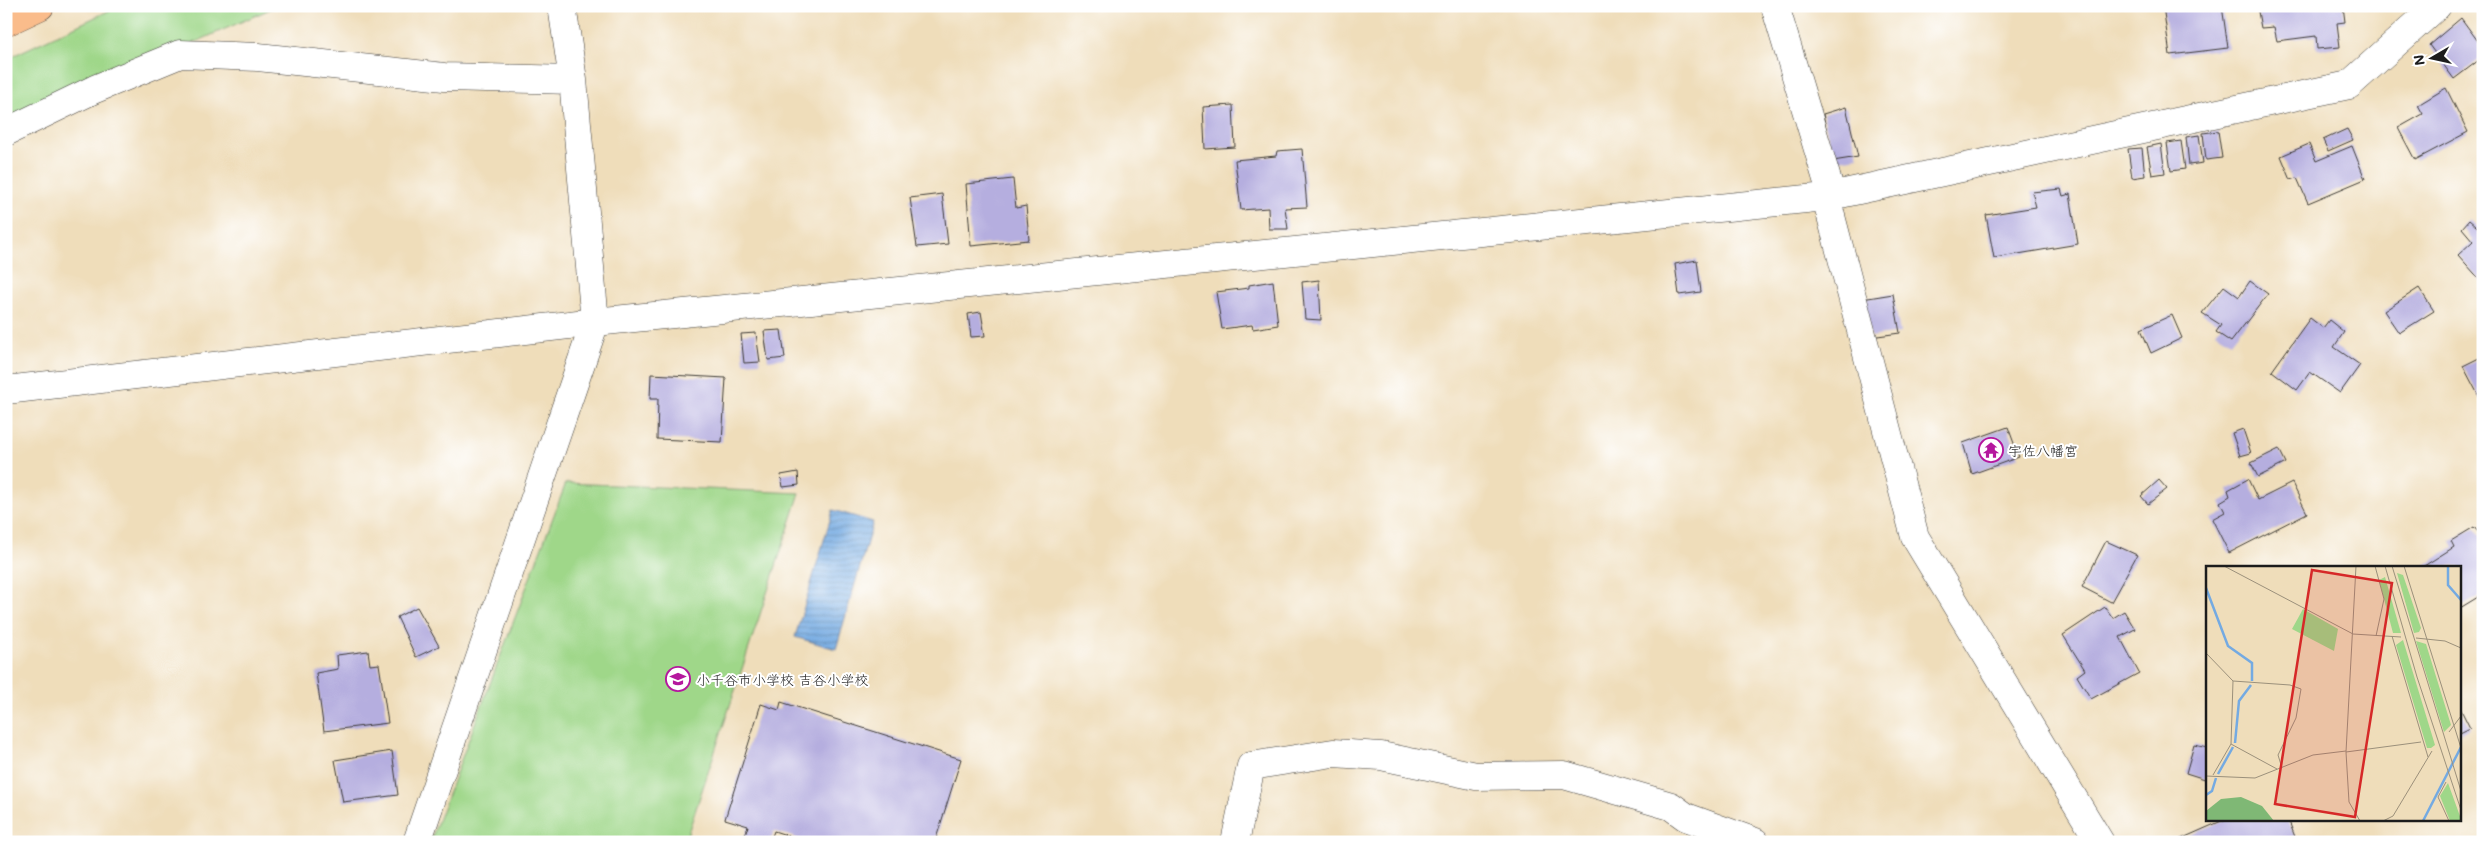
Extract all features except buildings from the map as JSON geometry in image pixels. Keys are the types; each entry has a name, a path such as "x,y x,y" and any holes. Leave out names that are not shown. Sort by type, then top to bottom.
{"highway":[{"path":"6,22 40,6"}],"street":[{"path":"417,842 595,322 573,80 562,6"},
{"path":"1774,6 1829,197 1915,537 2100,842"},
{"path":"6,390 595,322 1829,197 2349,85 2437,6"},
{"path":"6,132 95,89 180,54 258,57 444,77 573,80"},
{"path":"1235,842 1250,766 1333,753 1381,756 1476,776 1564,774 1671,806 1686,817 1755,842"}],"green space":[{"path":"119,6 277,6 6,126 6,59"},
{"path":"566,483 800,493 685,842 430,842"}],"water":[{"path":"833,510 873,522 836,649 795,637"}],"place":[{"name":"宇佐八幡宮","path":"1991,450"},
{"name":"小千谷市小学校 吉谷小学校","path":"678,679"}]}
